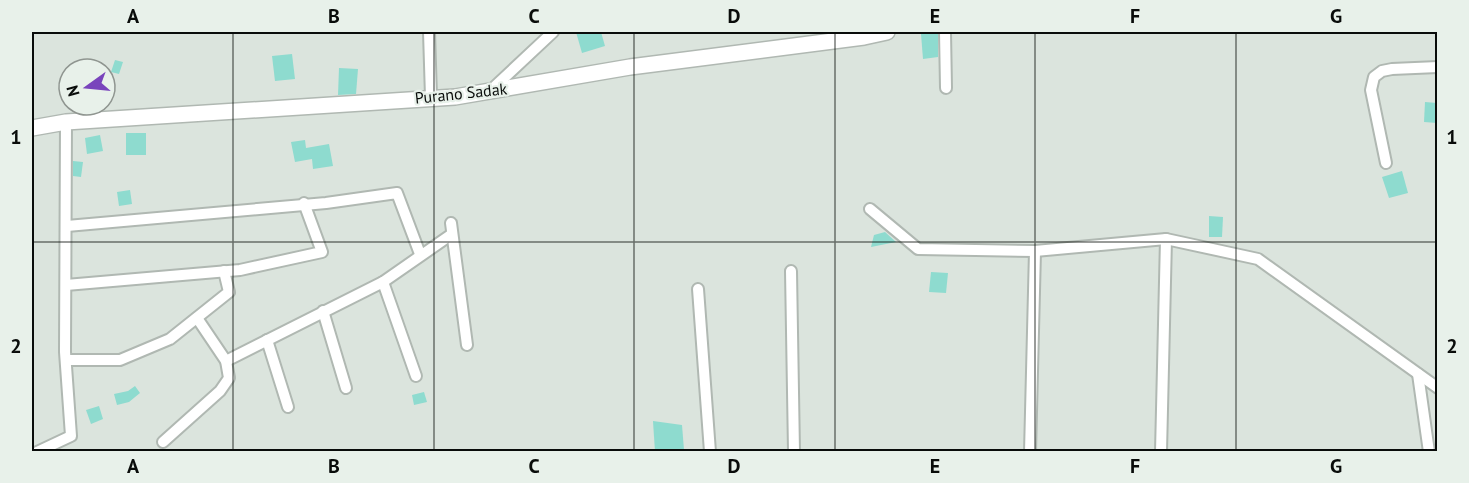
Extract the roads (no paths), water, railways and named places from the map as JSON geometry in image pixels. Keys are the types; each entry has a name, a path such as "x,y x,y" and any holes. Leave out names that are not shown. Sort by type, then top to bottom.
{"main road":[{"name":"Purano Sadak","path":"32,128 66,122 455,97 630,67 864,37 887,32"}],"street":[{"path":"429,32 431,97"},
{"path":"490,91 553,32"},
{"path":"945,32 946,88"},
{"path":"1386,163 1371,90 1374,77 1382,71 1392,69 1437,68"},
{"path":"37,452 71,436 66,360 66,122"},
{"path":"67,226 397,193 420,254"},
{"path":"66,285 240,270 322,252 304,203"},
{"path":"870,209 918,249 1035,251 1166,239 1258,259 1437,388"},
{"path":"226,361 383,282 452,229 467,345"},
{"path":"1161,452 1166,239"},
{"path":"1030,452 1035,251"},
{"path":"66,360 120,360 170,339 229,292 224,271"},
{"path":"791,271 794,452"},
{"path":"383,282 416,376"},
{"path":"698,289 710,452"},
{"path":"323,311 346,388"},
{"path":"163,442 220,391 229,378 226,361 197,318"},
{"path":"267,340 288,407"},
{"path":"1418,374 1429,452"}]}
